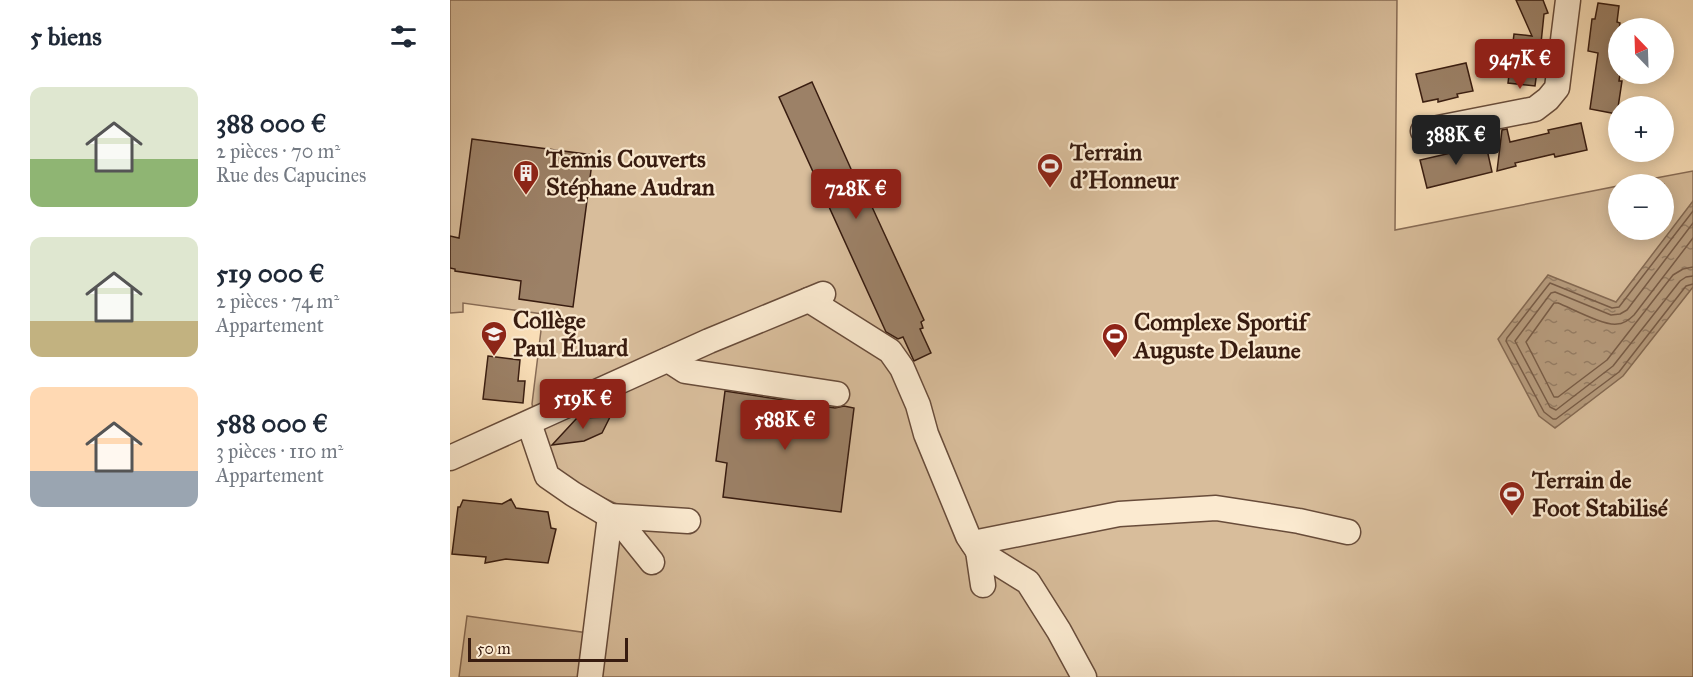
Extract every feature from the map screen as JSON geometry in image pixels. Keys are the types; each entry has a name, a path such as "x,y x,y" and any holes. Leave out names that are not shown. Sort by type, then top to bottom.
{"street":[{"path":"1423,131 1535,109 1548,99 1557,88 1568,0"},
{"path":"450,458 709,341 816,297 890,351 902,368 968,536 976,547 1028,582 1059,631 1084,677"},
{"path":"668,360 685,371 837,394"},
{"path":"529,423 547,476 610,516 627,531 652,562"},
{"path":"976,547 1119,514 1216,508 1299,521 1348,532"},
{"path":"610,516 688,520"},
{"path":"590,677 610,516"},
{"path":"976,547 983,585"}],"shaded area":[{"name":"Complexe Sportif Auguste Delaune","path":"450,0 1397,0 1395,230 1608,188 1608,240 1674,240 1674,175 1693,171 1693,677 596,677 619,505 559,477 540,441 532,404 543,314 463,303 463,312 450,313"},
{"path":"467,616 588,633 585,677 459,677"}],"water":[{"path":"1693,201 1693,287 1623,376 1555,428 1539,416 1498,339 1548,275 1616,302 1663,240 1674,240 1674,226"}],"building":[{"path":"1516,0 1543,0 1548,13 1544,14 1540,53 1543,53 1535,86 1508,83 1514,34 1532,36"},
{"path":"1598,3 1619,6 1618,18 1608,18 1608,84 1622,84 1620,96 1608,96 1608,112 1590,109 1598,53 1588,51 1592,19 1595,19"},
{"path":"1466,63 1473,91 1457,94 1458,97 1438,102 1438,99 1423,102 1416,74"},
{"path":"812,82 864,198 867,196 924,320 921,322 923,328 920,329 931,353 914,361 903,337 898,339 886,332 779,97"},
{"path":"1581,123 1587,150 1555,157 1554,154 1515,163 1516,166 1497,171 1502,130 1507,129 1510,142"},
{"name":"Tennis Couverts Stéphane Audran","path":"472,139 593,155 573,307 519,299 521,281 455,271 450,268 450,236 459,238"},
{"path":"1486,145 1492,172 1427,188 1420,160"},
{"path":"488,356 520,360 518,381 525,381 523,403 483,399"},
{"path":"725,391 835,408 844,406 854,408 841,512 723,497 727,463 716,461"},
{"path":"610,417 602,433 584,441 552,445 577,418"},
{"path":"511,499 516,508 548,512 551,528 556,529 548,563 506,559 485,563 486,557 452,554 458,507 463,500 502,504"}],"place":[{"name":"Terrain d'Honneur","path":"1050,189"},
{"name":"Tennis Couverts Stéphane Audran","path":"526,196"},
{"name":"Collège Paul Éluard","path":"494,357"},
{"name":"Complexe Sportif Auguste Delaune","path":"1115,359"},
{"name":"Terrain de Foot Stabilisé","path":"1512,517"}]}
